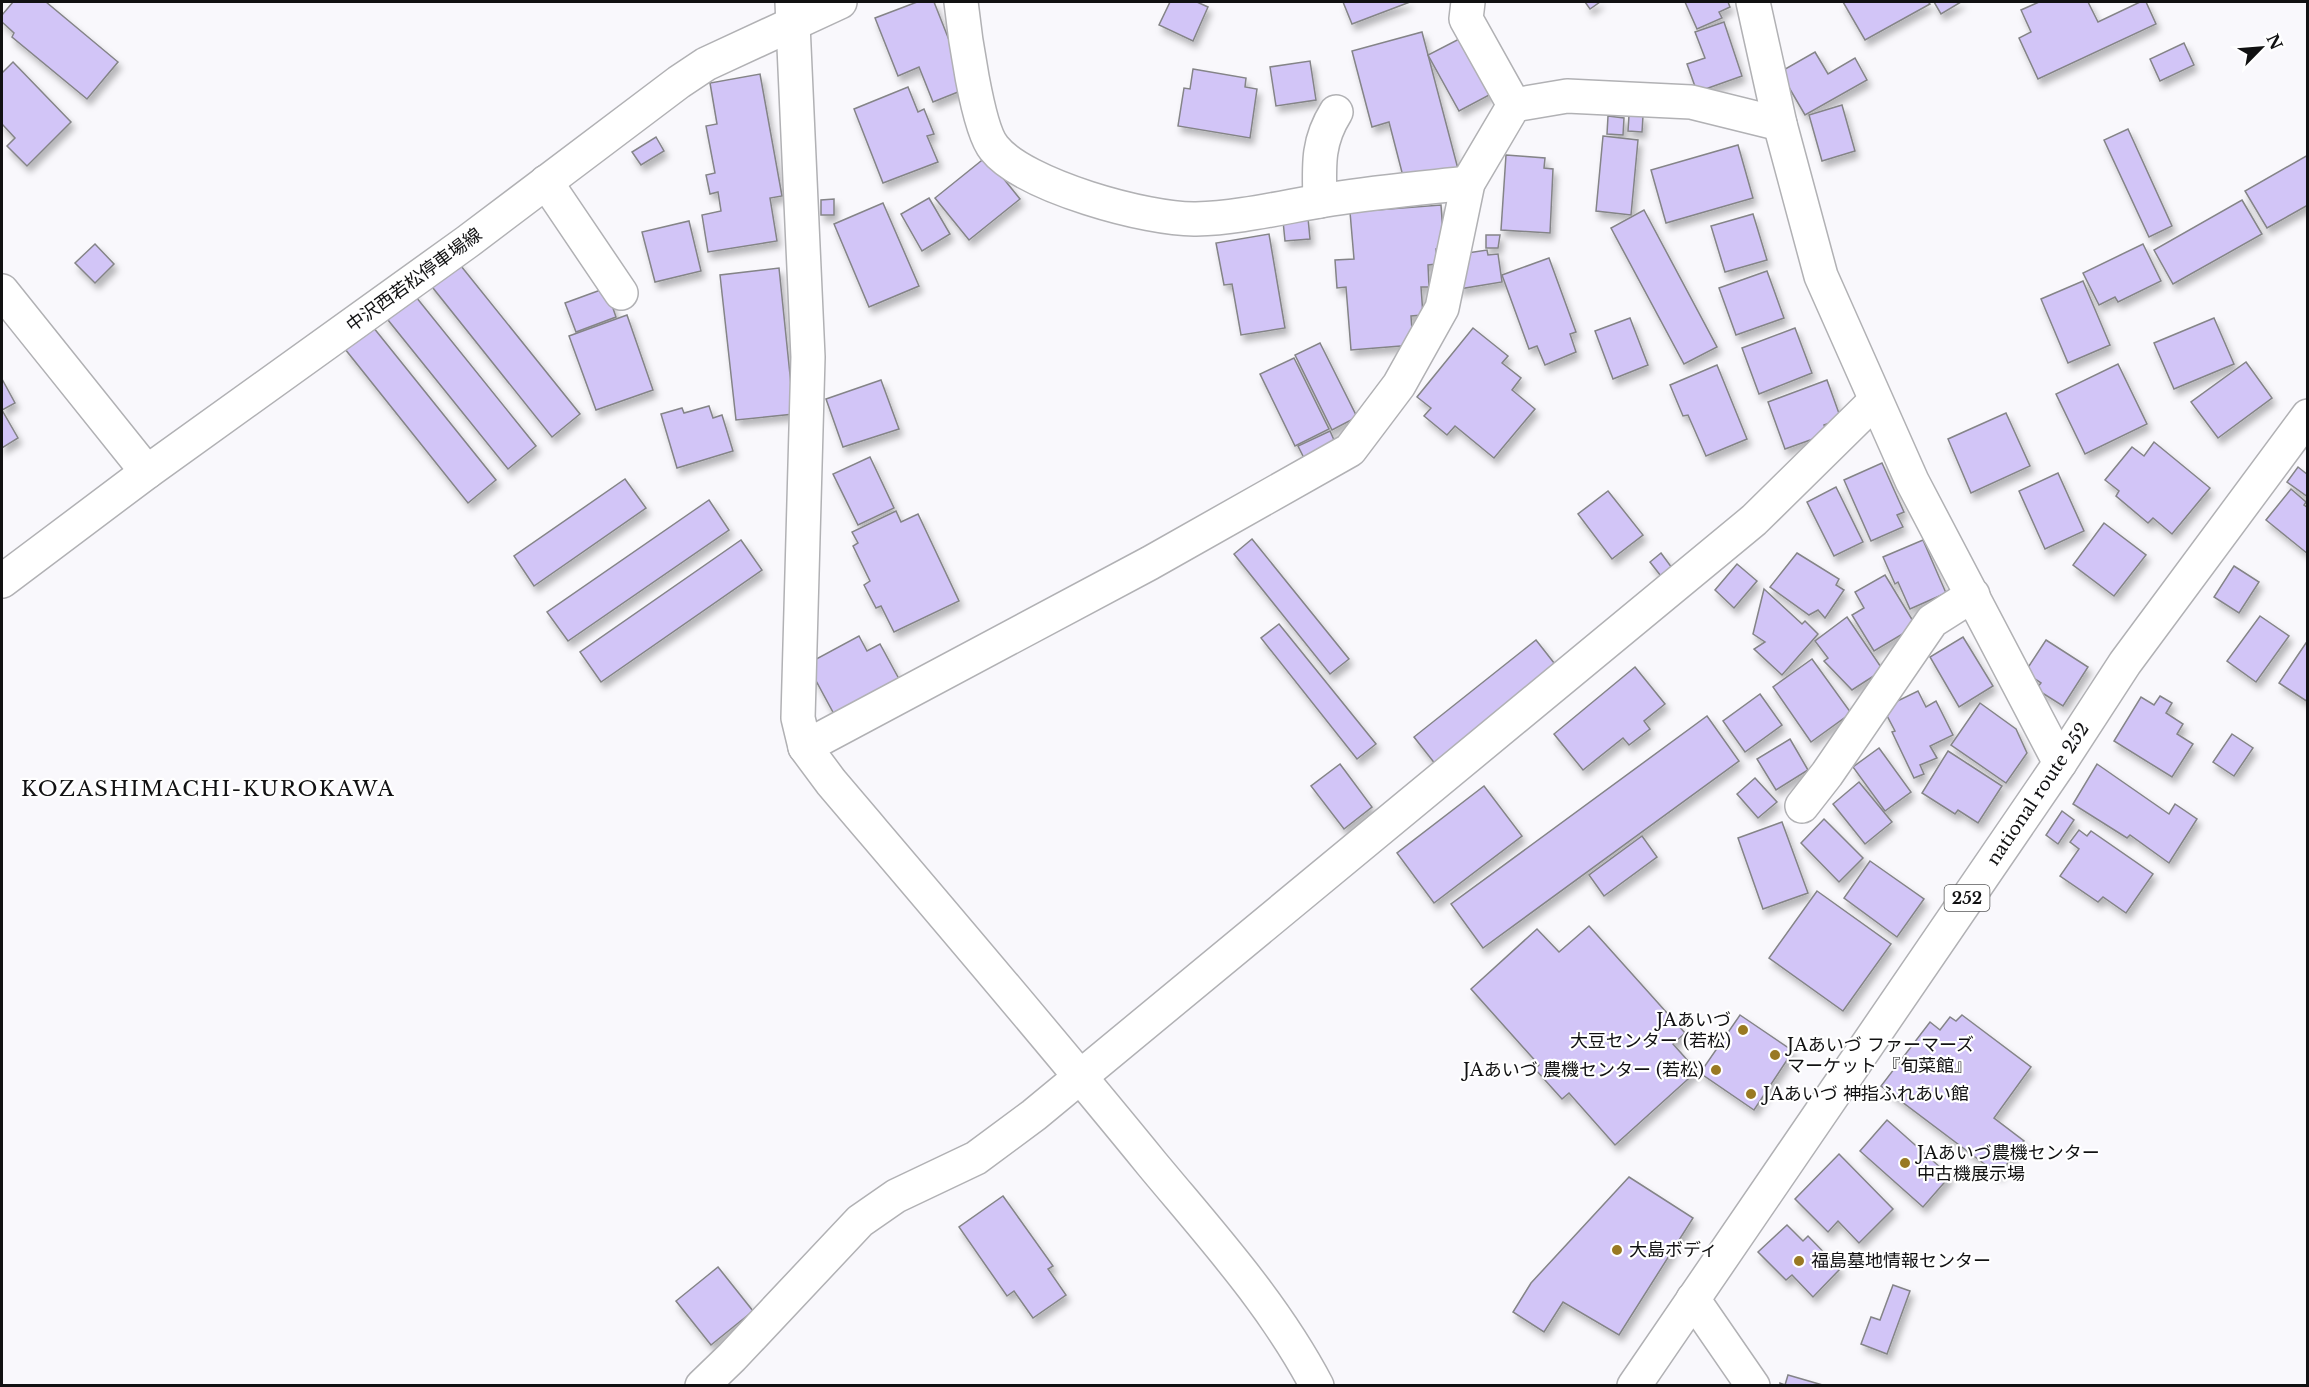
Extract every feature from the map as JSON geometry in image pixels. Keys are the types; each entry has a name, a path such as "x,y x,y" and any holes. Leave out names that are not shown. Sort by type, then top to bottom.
{"main road":[{"name":"中沢西若松停車場線","path":"2,581 147,472 467,242 679,81 792,12 840,2"},
{"path":"961,2 971,72 985,127 993,147 1013,165 1043,183 1088,198 1148,213 1195,219 1468,183"},
{"path":"1468,2 1466,19 1514,105"},
{"path":"1753,2 1780,124 1821,276 1912,481 2060,763"},
{"path":"792,12 808,357 798,718 806,747 831,782 1081,1077 1257,1292 1298,1349 1317,1386"},
{"path":"806,747 1150,563 1350,450 1400,385 1442,308 1468,183 1514,105 1567,96 1692,102 1780,124"},
{"path":"1320,201 1319,155 1330,122 1336,112"},
{"path":"546,182 621,293"},
{"path":"2,291 147,472"},
{"path":"702,1386 860,1221 896,1196 976,1158 1081,1077 1754,520 1875,400"},
{"name":"national route 252","path":"1634,1386 2060,763 2125,663 2307,416"},
{"path":"1802,806 1827,774 1932,621 1973,595"},
{"path":"1693,1299 1753,1386"}],"building":[{"path":"13,2 46,2 118,62 87,99 12,37 14,33 2,22 2,15"},
{"path":"917,2 934,2 968,88 933,102 919,67 898,76 875,18"},
{"path":"1170,2 1197,2 1208,7 1193,41 1159,25"},
{"path":"1343,2 1410,2 1352,24"},
{"path":"1585,2 1600,2 1590,9"},
{"path":"1685,2 1728,2 1730,7 1719,12 1722,18 1697,29"},
{"path":"1843,2 1928,2 1930,4 1865,40"},
{"path":"1934,2 1961,2 1941,14"},
{"path":"2039,2 2088,2 2098,22 2140,2 2146,2 2156,24 2038,79 2019,38 2031,32 2021,10"},
{"path":"1724,22 1742,76 1697,92 1687,64 1705,58 1695,32"},
{"path":"1422,32 1458,169 1405,184 1389,122 1372,127 1352,51"},
{"path":"1463,37 1493,93 1459,111 1428,55"},
{"path":"2184,43 2194,65 2160,81 2150,59"},
{"path":"1815,52 1828,74 1855,58 1867,80 1805,115 1780,72"},
{"path":"1310,61 1316,100 1276,106 1270,67"},
{"path":"13,62 71,122 27,166 7,146 15,138 2,124 2,73"},
{"path":"1193,69 1246,78 1245,87 1257,89 1250,138 1178,126 1184,88 1190,89"},
{"path":"760,74 782,196 770,198 777,241 708,252 702,215 721,211 718,192 710,194 706,175 715,173 706,126 717,124 710,83"},
{"path":"908,87 918,112 924,109 934,134 927,136 938,162 883,183 854,109"},
{"path":"1842,105 1855,151 1822,161 1809,115"},
{"path":"1629,115 1643,116 1642,132 1628,131"},
{"path":"1608,116 1624,118 1623,135 1607,134"},
{"path":"2128,129 2172,226 2149,237 2104,140"},
{"path":"1603,136 1638,140 1631,215 1596,211"},
{"path":"656,137 664,151 641,165 632,152"},
{"path":"1738,145 1753,198 1666,223 1651,170"},
{"path":"1506,155 1545,158 1544,168 1553,169 1550,233 1501,230"},
{"path":"2308,155 2308,205 2267,228 2245,191"},
{"path":"986,157 1020,199 969,240 935,198"},
{"path":"929,198 950,234 922,251 901,214"},
{"path":"834,199 834,215 821,215 821,200"},
{"path":"2242,200 2262,234 2173,284 2154,250"},
{"path":"883,203 919,286 869,307 834,224"},
{"path":"1441,205 1444,248 1436,249 1437,264 1428,265 1429,287 1421,287 1423,315 1411,316 1413,345 1351,350 1346,287 1337,288 1335,260 1354,259 1350,212"},
{"path":"1644,210 1717,347 1684,364 1611,228"},
{"path":"1753,214 1767,260 1725,272 1711,226"},
{"path":"1308,218 1310,239 1285,241 1283,221"},
{"path":"689,221 701,271 655,282 642,232"},
{"path":"1269,234 1285,328 1241,335 1232,284 1224,285 1216,243"},
{"path":"1486,235 1500,235 1498,248 1486,248"},
{"path":"95,244 114,264 95,283 75,263"},
{"path":"2143,244 2161,281 2118,302 2115,297 2099,305 2083,273"},
{"path":"1487,250 1488,255 1498,254 1502,282 1459,289 1461,254"},
{"path":"1549,258 1576,332 1570,334 1576,352 1545,365 1537,346 1529,349 1502,275"},
{"path":"457,261 580,414 552,437 429,283"},
{"path":"779,268 794,414 736,420 720,275"},
{"path":"1767,271 1784,318 1736,335 1719,288"},
{"path":"2083,281 2110,345 2068,363 2041,299"},
{"path":"606,288 616,317 576,332 565,303"},
{"path":"412,292 536,446 508,469 384,315"},
{"path":"627,315 653,390 596,410 569,336"},
{"path":"1630,318 1648,365 1613,379 1595,331"},
{"path":"2214,318 2234,364 2174,389 2154,343"},
{"path":"373,327 496,480 468,503 345,349"},
{"path":"1473,328 1508,356 1502,363 1521,378 1512,390 1535,409 1494,458 1455,426 1447,435 1424,416 1431,408 1417,397"},
{"path":"1795,328 1812,373 1759,394 1742,348"},
{"path":"1320,343 1357,417 1332,430 1295,355"},
{"path":"1294,358 1329,429 1295,446 1260,374"},
{"path":"2246,362 2272,398 2218,438 2191,402"},
{"path":"2118,364 2147,424 2085,454 2056,394"},
{"path":"1717,365 1747,439 1706,456 1688,415 1683,416 1670,385"},
{"path":"2,379 15,403 2,410"},
{"path":"881,380 899,429 843,447 826,399"},
{"path":"1827,380 1841,419 1824,425 1827,434 1785,449 1768,402"},
{"path":"709,406 713,418 722,415 733,451 677,468 661,414 682,408 684,413"},
{"path":"2,410 18,438 2,448"},
{"path":"2006,413 2030,466 1971,493 1948,439"},
{"path":"1330,431 1338,449 1307,464 1298,446"},
{"path":"2154,442 2210,488 2172,534 2153,518 2148,523 2116,496 2119,491 2105,480 2132,447 2144,456"},
{"path":"870,457 894,508 858,525 833,474"},
{"path":"1882,463 1904,512 1897,515 1903,527 1871,541 1844,480"},
{"path":"2298,467 2308,475 2308,497 2287,482"},
{"path":"2058,473 2084,531 2045,549 2019,491"},
{"path":"625,479 646,508 534,586 514,556"},
{"path":"1836,487 1863,542 1834,556 1807,502"},
{"path":"2291,489 2306,502 2304,505 2308,508 2308,554 2266,520"},
{"path":"1608,491 1643,535 1612,559 1578,514"},
{"path":"709,500 729,530 568,641 547,612"},
{"path":"896,511 901,522 918,514 959,601 894,632 881,606 876,608 864,585 870,581 853,546 858,543 852,532"},
{"path":"2104,523 2146,555 2114,596 2073,565"},
{"path":"1252,539 1349,659 1330,674 1234,554"},
{"path":"741,540 762,570 601,682 580,652"},
{"path":"1923,540 1946,593 1910,609 1883,557"},
{"path":"1661,553 1675,572 1664,580 1650,562"},
{"path":"1797,553 1839,579 1836,585 1844,590 1825,618 1818,610 1809,615 1770,587"},
{"path":"1737,564 1757,581 1734,608 1715,590"},
{"path":"2234,566 2259,582 2239,613 2214,597"},
{"path":"1885,575 1916,626 1874,651 1852,615 1864,608 1855,592"},
{"path":"1764,589 1802,624 1805,621 1818,634 1782,675 1754,649 1765,642 1753,634"},
{"path":"2260,616 2289,636 2256,682 2227,661"},
{"path":"1847,617 1883,670 1852,690 1824,661 1828,658 1815,641"},
{"path":"1279,624 1376,744 1357,759 1261,638"},
{"path":"859,636 867,651 880,644 899,679 834,714 807,664"},
{"path":"1963,637 1993,686 1959,707 1930,657"},
{"path":"1536,640 1558,668 1436,765 1414,737"},
{"path":"2046,640 2088,667 2063,706 2036,689 2041,683 2025,672"},
{"path":"2308,640 2308,702 2279,683"},
{"path":"1812,659 1851,713 1811,742 1773,687"},
{"path":"1635,667 1665,704 1644,721 1650,729 1629,745 1623,738 1583,770 1554,734"},
{"path":"1918,691 1926,707 1936,701 1953,735 1930,746 1937,758 1920,765 1924,774 1914,778 1883,708"},
{"path":"1760,694 1782,725 1745,752 1723,721"},
{"path":"2160,696 2172,703 2166,713 2183,724 2177,734 2193,744 2172,777 2114,741 2141,697 2154,705"},
{"path":"1980,703 2016,729 2027,753 2006,783 1951,745"},
{"path":"1707,716 1739,761 1483,948 1451,904"},
{"path":"2232,734 2253,748 2234,776 2213,762"},
{"path":"1790,739 1808,770 1776,790 1757,759"},
{"path":"1879,748 1911,792 1885,811 1853,767"},
{"path":"1948,751 2002,786 1978,823 1958,810 1955,814 1922,793"},
{"path":"1340,764 1372,807 1344,829 1311,786"},
{"path":"2097,764 2169,814 2175,804 2197,819 2169,863 2130,835 2127,838 2073,804"},
{"path":"1755,778 1777,802 1758,818 1737,794"},
{"path":"1859,782 1892,822 1865,844 1833,804"},
{"path":"1484,786 1522,836 1434,903 1397,853"},
{"path":"2062,811 2074,820 2058,844 2046,835"},
{"path":"1824,819 1863,858 1839,882 1801,843"},
{"path":"1782,822 1808,893 1763,909 1738,838"},
{"path":"2079,830 2087,836 2091,831 2153,874 2126,913 2103,897 2098,902 2060,876 2079,849 2070,842"},
{"path":"1642,836 1657,857 1604,896 1589,875"},
{"path":"1870,861 1924,899 1897,937 1844,898"},
{"path":"1817,891 1891,944 1843,1011 1769,958"},
{"path":"1589,926 1685,1033 1673,1044 1697,1071 1615,1145 1569,1093 1562,1099 1535,1069 1539,1065 1471,989 1537,929 1559,952"},
{"path":"1740,1015 1793,1051 1754,1110 1700,1073"},
{"path":"1962,1015 2031,1067 1994,1118 2024,1141 1999,1175 1881,1086 1930,1022 1940,1030 1950,1017 1956,1021"},
{"name":"JAあいづ農機センター 中古機展示場","path":"1887,1120 1950,1176 1923,1207 1860,1151"},
{"path":"1839,1154 1893,1209 1859,1243 1838,1221 1828,1232 1795,1199"},
{"name":"大島ボディ","path":"1629,1177 1693,1218 1619,1335 1563,1302 1544,1332 1513,1312 1531,1283"},
{"path":"1003,1196 1053,1266 1048,1269 1066,1295 1033,1318 1014,1291 1007,1296 959,1227"},
{"name":"福島墓地情報センター","path":"1787,1225 1803,1241 1808,1236 1840,1269 1813,1297 1792,1275 1786,1280 1758,1252"},
{"path":"718,1267 753,1311 711,1345 676,1301"},
{"path":"1893,1285 1910,1291 1887,1354 1861,1344 1871,1317 1880,1320"},
{"path":"1788,1375 1826,1386 1780,1386 1780,1383 1785,1385"}],"place":[{"name":"JAあいづ 大豆センター (若松)","path":"1743,1030"},
{"name":"JAあいづ ファーマーズ マーケット 『旬菜館』","path":"1775,1055"},
{"name":"JAあいづ 農機センター (若松)","path":"1716,1070"},
{"name":"JAあいづ 神指ふれあい館","path":"1751,1094"},
{"name":"JAあいづ農機センター 中古機展示場","path":"1905,1163"},
{"name":"大島ボディ","path":"1617,1250"},
{"name":"福島墓地情報センター","path":"1799,1261"}],"district":[{"name":"KOZASHIMACHI-KUROKAWA","path":"208,789"}]}
